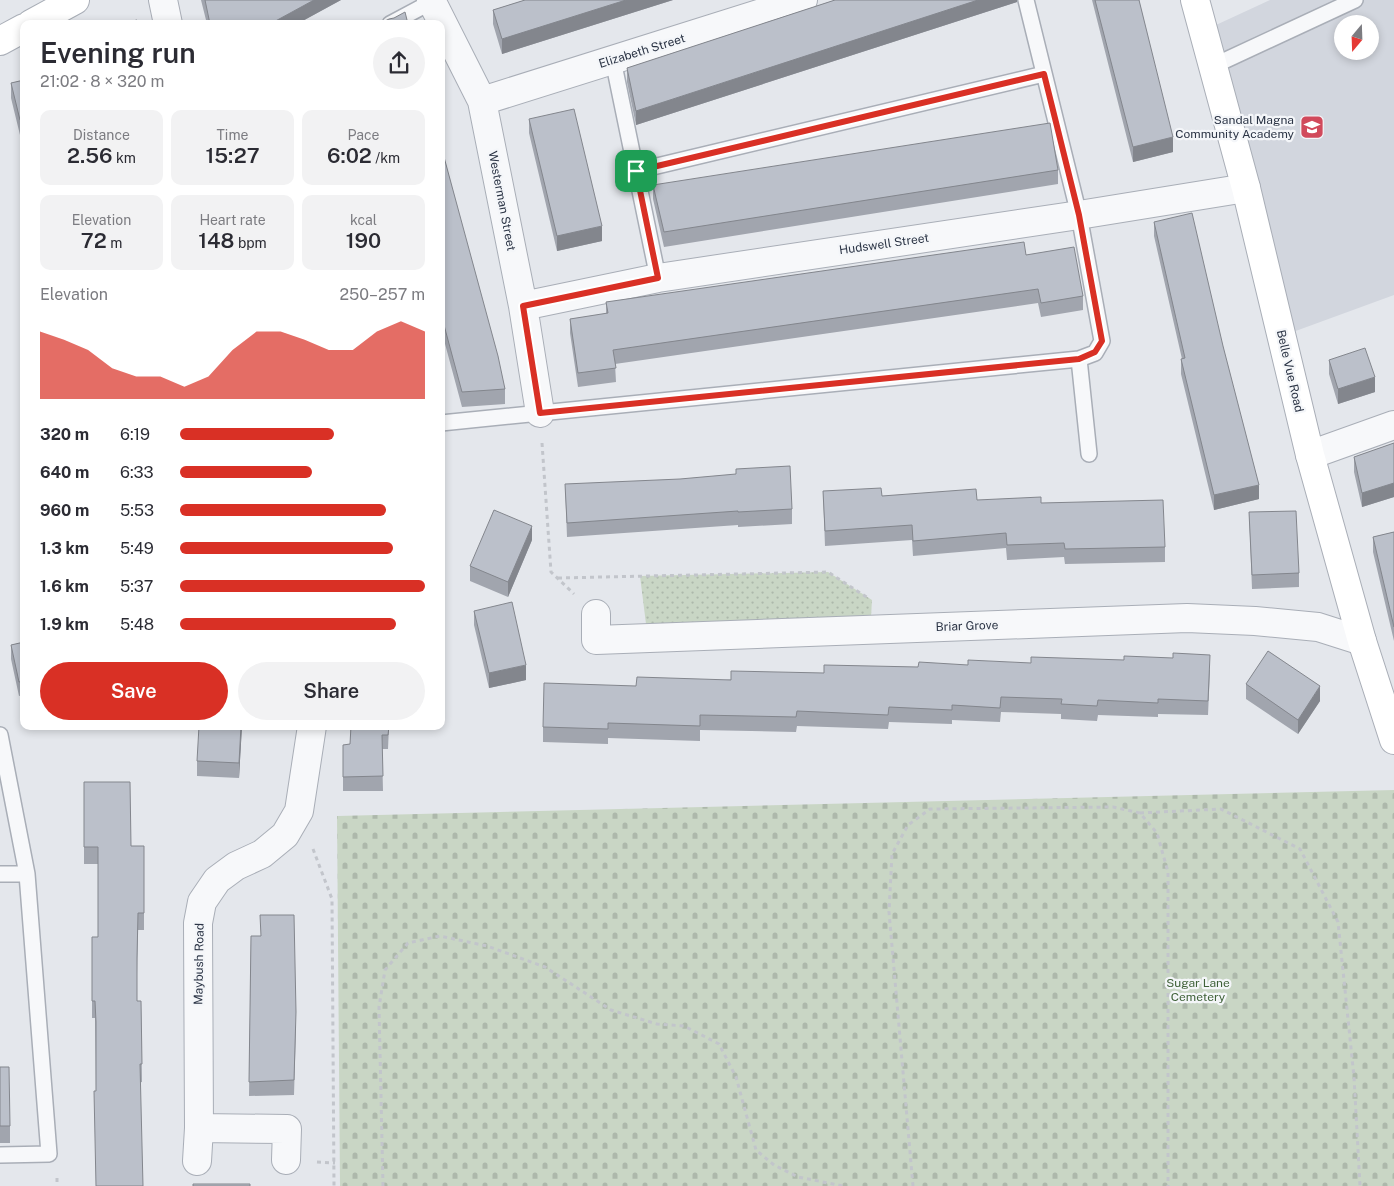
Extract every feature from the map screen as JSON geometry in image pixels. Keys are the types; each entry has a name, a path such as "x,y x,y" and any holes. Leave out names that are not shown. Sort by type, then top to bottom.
{"street":[{"path":"38,20 75,0"},
{"path":"163,0 167,20"},
{"name":"Westerman Street","path":"432,0 442,20"},
{"name":"Elizabeth Street","path":"482,101 803,0"},
{"name":"Belle Vue Road","path":"1195,0 1246,188 1310,455 1362,641 1394,740"},
{"name":"Westerman Street","path":"445,26 482,101 523,306 540,413"},
{"path":"0,41 20,30"},
{"name":"Hudswell Street","path":"523,306 658,278 1246,188"},
{"path":"1310,455 1394,425"},
{"name":"Briar Grove","path":"596,614 596,640 1187,618 1255,621 1318,627 1362,641"},
{"name":"Maybush Road","path":"196,1161 198,1128 198,923 202,902 217,880 236,866 262,854 285,835 299,811 311,730"},
{"path":"198,1128 287,1129 286,1160"}],"lane":[{"path":"397,20 432,0"},
{"path":"445,423 1079,359 1095,352 1102,341 1079,215 1026,0"},
{"path":"1213,66 1355,0"},
{"path":"613,60 658,278"},
{"path":"636,171 1044,74"},
{"path":"1079,359 1089,454"},
{"path":"0,735 27,874 48,1154 0,1155"},
{"path":"0,874 27,874"}],"path":[{"path":"540,413 550,572 596,614"},
{"path":"558,578 828,572 872,600"},
{"path":"913,1186 890,912 892,854 908,825 930,809 1113,807 1140,814 1221,810 1300,849 1338,922 1354,1077 1360,1186"},
{"path":"299,811 332,899 334,1186"},
{"path":"1140,814 1156,834 1168,872 1168,1186"},
{"path":"383,1186 379,1006 385,970 408,943 440,936 487,946 545,967 611,1010 656,1024 684,1026 719,1044 736,1077 756,1150 774,1165 798,1177 844,1186"}],"shaded area":[{"name":"Sandal Magna Community Academy","path":"1270,0 1394,0 1394,295 1282,336 1203,31"}],"green space":[{"path":"828,572 872,600 871,617 646,624 640,576"},
{"name":"Sugar Lane Cemetery","path":"1394,790 1394,1186 340,1186 337,816"}],"building":[{"path":"205,0 314,0 277,20 209,20"},
{"path":"525,0 626,0 502,39 493,10"},
{"path":"835,0 978,0 636,111 627,68"},
{"path":"1095,0 1139,0 1173,137 1133,147"},
{"path":"405,12 407,20 387,20"},
{"path":"20,81 20,120 11,83"},
{"path":"574,109 602,226 557,236 529,119"},
{"path":"1050,123 1058,170 664,232 653,185"},
{"path":"445,161 498,356 505,389 462,392 445,329"},
{"path":"1192,213 1223,346 1259,485 1214,495 1181,359 1185,358 1154,222"},
{"path":"1024,242 1026,255 1074,247 1083,296 1041,303 1038,289 613,350 616,368 578,373 570,319 608,313 606,302"},
{"path":"1365,348 1375,377 1338,389 1329,360"},
{"path":"1394,443 1394,483 1362,493 1354,457"},
{"path":"790,466 792,509 567,523 565,484 680,479 736,474 736,469"},
{"path":"881,488 882,496 976,489 977,500 1041,497 1041,503 1163,500 1165,547 1065,549 1064,543 1007,545 1006,533 913,541 912,525 825,531 823,491"},
{"path":"494,510 532,526 508,582 470,566"},
{"path":"1296,511 1299,573 1252,575 1249,512"},
{"path":"1394,532 1394,627 1373,537"},
{"path":"512,602 526,665 489,673 474,611"},
{"path":"20,643 20,682 19,682 11,645"},
{"path":"1268,651 1320,686 1298,720 1246,684"},
{"path":"1173,653 1210,655 1208,701 1158,699 1158,703 1098,700 1097,706 1061,704 1062,699 1001,697 1000,708 952,705 952,710 889,707 888,715 797,711 796,717 700,715 700,726 608,723 608,729 543,727 544,683 636,686 637,677 731,680 731,671 824,673 824,665 918,667 919,662 968,665 968,660 1031,663 1031,657 1124,660 1124,656 1173,658"},
{"path":"199,730 241,730 239,763 197,761"},
{"path":"351,730 389,730 388,735 382,735 383,776 343,777 343,745 350,744"},
{"path":"84,782 130,782 131,846 144,846 144,913 138,913 137,958 137,1001 141,1001 142,1064 140,1064 143,1186 96,1186 94,1091 96,1091 96,1022 95,1001 92,1001 92,937 98,937 98,847 84,847"},
{"path":"260,915 294,915 296,1012 294,1080 249,1082 251,936 261,936"},
{"path":"0,1067 9,1067 10,1126 0,1126"},
{"path":"193,1184 250,1184 250,1186 193,1186"}],"place":[{"name":"Sandal Magna Community Academy","path":"1312,127"}],"route":[{"path":"1044,74 1079,215 1102,341 1095,352 1079,359 540,413 523,306 658,278 636,171 1044,74"}]}
